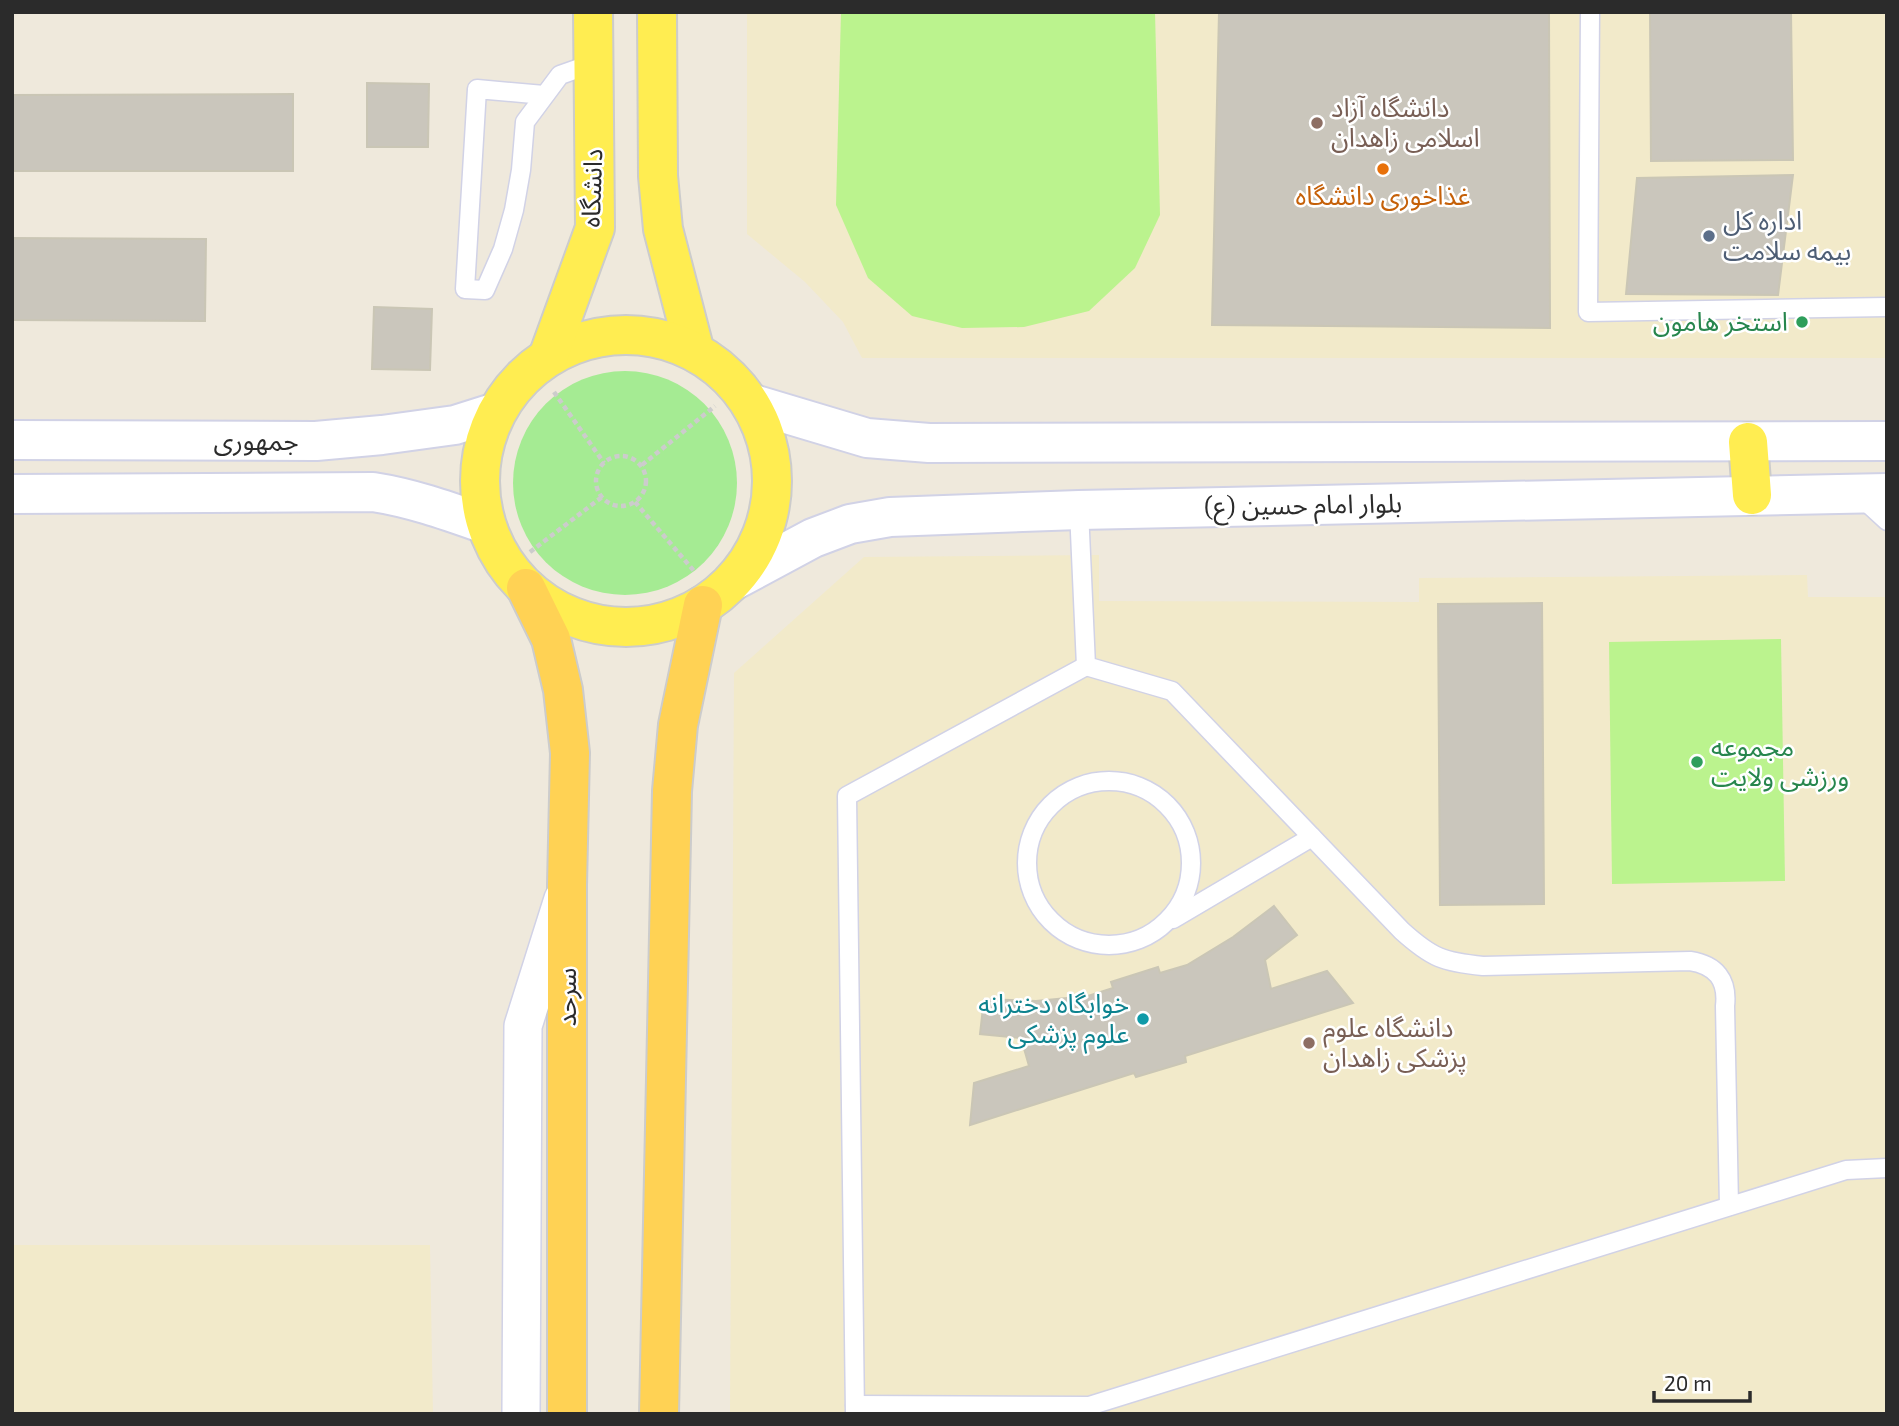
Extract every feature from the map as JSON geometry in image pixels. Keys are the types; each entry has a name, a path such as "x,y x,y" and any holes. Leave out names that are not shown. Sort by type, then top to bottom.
{"highway":[{"name":"سرحد","path":"517,577 551,639 563,690 570,753 567,885 567,1414"},
{"path":"659,1414 672,791 678,725 698,588"}],"main road":[{"name":"دانشگاه","path":"541,364 595,228 593,12"},
{"path":"657,12 658,164 663,229 695,352"},
{"path":"621,335 659,339 695,352 726,374 743,395 766,438 773,476 769,514 755,550 733,581 698,588 668,621 631,627 593,623 557,610 517,577 502,559 485,524 479,486 483,448 496,412 519,381 541,364 583,341 621,335"},
{"path":"743,395 867,438 929,443 1887,441"},
{"name":"جمهوری","path":"12,440 316,441 455,425 496,412"},
{"path":"1748,442 1752,495"},
{"name":"جمهوری","path":"12,494 373,492 434,506 485,524"},
{"name":"بلوار امام حسین (ع)","path":"733,581 813,538 850,524 890,517 1079,510 1872,493"}],"street":[{"path":"521,1414 523,1026 567,885"}],"lane":[{"path":"1590,12 1588,312 1887,307"},
{"path":"544,95 477,89 465,289 485,290 503,249 521,170 525,122 560,75 594,63"},
{"path":"1872,493 1887,521"},
{"path":"1079,510 1086,666"},
{"path":"1730,1206 1726,995 1719,975 1701,962 1690,961 1483,966 1453,963 1425,951 1402,931 1172,691 1086,666 848,796 855,1409 1089,1410 1846,1170 1887,1168"},
{"path":"1164,925 1178,908 1188,889 1192,868 1190,846 1183,826 1171,808 1154,794 1135,784 1114,780 1092,782 1072,789 1054,801 1040,818 1031,837 1026,858 1028,880 1035,900 1047,918 1063,932 1083,941 1104,945 1125,944 1146,936 1312,837"}],"path":[{"path":"541,364 556,394 604,463"},
{"path":"642,465 743,395"},
{"path":"627,456 642,465 647,481 642,497 635,502 619,507 611,505 598,494 598,469 611,458 627,456"},
{"path":"517,577 535,549 602,498"},
{"path":"635,502 698,588"}],"shaded area":[{"name":"دانشگاه آزاد اسلامی زاهدان","path":"747,12 1887,12 1887,358 862,358 843,322 805,282 747,234"},
{"name":"دانشگاه علوم پزشکی زاهدان","path":"1099,555 1099,601 1419,602 1419,578 1807,575 1808,597 1887,597 1887,1414 730,1414 734,673 864,557"},
{"path":"12,1245 430,1245 433,1414 12,1414"}],"green space":[{"path":"841,12 1155,12 1160,215 1135,268 1089,311 1024,327 962,328 912,316 868,278 836,205"},
{"path":"625,371 647,373 678,384 696,396 712,412 724,430 732,451 737,483 735,505 724,536 712,554 696,570 678,582 657,590 625,595 603,593 572,582 554,570 538,554 526,536 518,515 513,483 515,461 526,430 538,412 554,396 572,384 593,376"},
{"name":"مجموعه ورزشی ولایت","path":"1781,639 1785,881 1612,884 1609,642"}],"building":[{"name":"غذاخوری دانشگاه","path":"1219,12 1549,12 1550,328 1212,325"},
{"path":"1650,12 1791,12 1793,160 1651,161"},
{"path":"367,83 429,84 428,147 367,147"},
{"path":"293,94 293,171 12,171 12,95"},
{"name":"اداره کل بیمه سلامت","path":"1793,175 1778,295 1626,294 1637,178"},
{"path":"12,238 206,239 205,321 12,320"},
{"path":"374,307 432,309 430,370 372,369"},
{"path":"1542,603 1544,904 1440,905 1438,604"},
{"name":"خوابگاه دخترانه علوم پزشکی","path":"1274,906 1297,935 1265,960 1271,989 1327,971 1353,1003 1185,1056 1186,1062 1136,1077 1134,1073 970,1125 974,1083 1029,1066 1021,1038 980,1034 984,999 1036,1001 1088,996 1113,988 1111,982 1158,967 1160,973 1187,965 1233,937"}],"place":[{"name":"دانشگاه آزاد اسلامی زاهدان","path":"1317,123"},
{"name":"غذاخوری دانشگاه","path":"1383,169"},
{"name":"اداره کل بیمه سلامت","path":"1709,236"},
{"name":"استخر هامون","path":"1802,322"},
{"name":"مجموعه ورزشی ولایت","path":"1697,762"},
{"name":"خوابگاه دخترانه علوم پزشکی","path":"1143,1019"},
{"name":"دانشگاه علوم پزشکی زاهدان","path":"1309,1043"}]}
